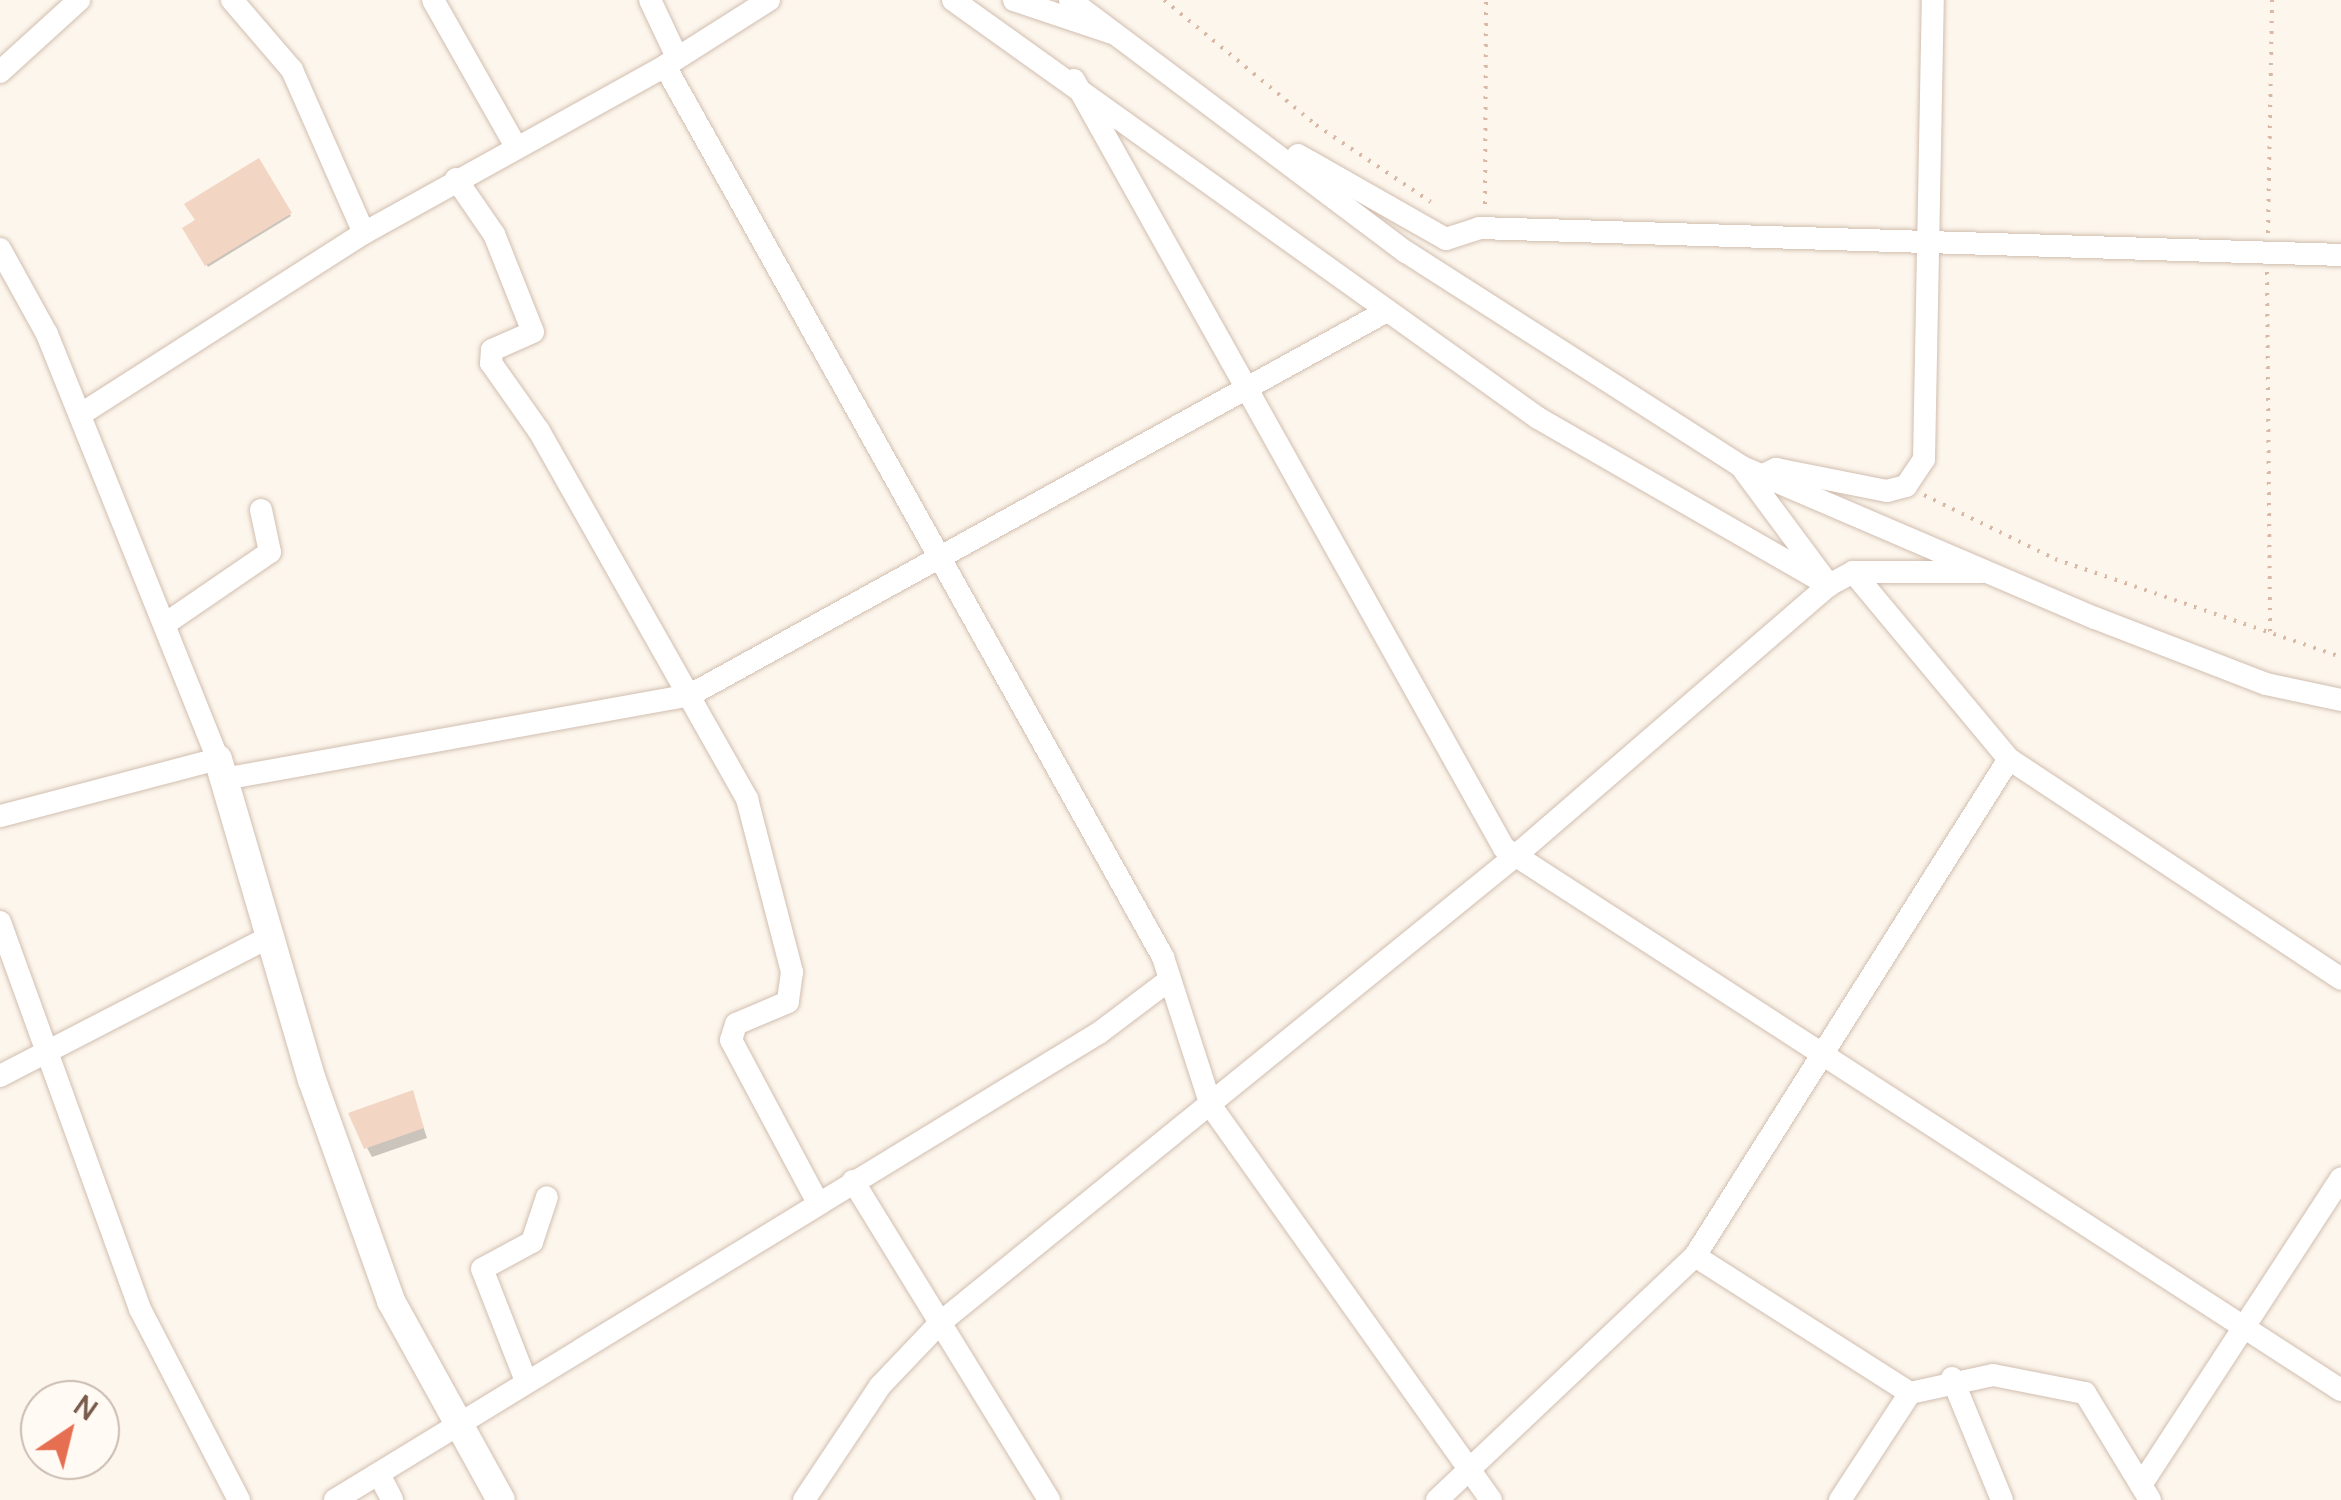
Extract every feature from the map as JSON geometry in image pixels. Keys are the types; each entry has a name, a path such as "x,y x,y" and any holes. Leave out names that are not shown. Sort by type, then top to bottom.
{"street":[{"path":"0,72 79,0"},
{"path":"232,0 292,70 364,233"},
{"path":"433,0 516,148"},
{"path":"650,0 671,60 1169,980 1210,1106 1491,1500"},
{"path":"81,414 364,233 671,60 769,0"},
{"path":"953,0 1074,80 1383,313 1538,418 1829,586"},
{"path":"1014,0 1094,34 1115,33"},
{"path":"1070,0 1406,252 1751,471 1982,572 2266,684 2341,700"},
{"path":"1751,471 1776,469 1887,491 1906,486 1924,459 1933,245 1934,0"},
{"path":"1074,80 1244,393 1514,858 2341,1390"},
{"path":"1261,143 1446,239 1479,228 2341,255"},
{"path":"456,179 494,234 533,332 492,350 491,363 690,694 747,800 792,972 788,1002 736,1024 731,1040 817,1201"},
{"path":"0,249 81,414 221,769 269,937 391,1301 456,1427 501,1500"},
{"path":"0,816 221,769 690,694 1244,393 1383,313"},
{"path":"1751,471 1829,586"},
{"path":"164,624 270,552 261,510"},
{"path":"804,1500 880,1386 941,1322 1514,858 1829,586 1853,572 1982,572"},
{"path":"1853,572 2009,759 2341,980"},
{"path":"1437,1500 1470,1475 1695,1256 2009,759"},
{"path":"0,922 140,1309 239,1500"},
{"path":"0,1076 269,937"},
{"path":"336,1500 817,1201 1098,1033 1169,980"},
{"path":"1840,1500 1910,1392 1952,1378 1993,1376 2084,1393 2145,1493 2341,1178"},
{"path":"852,1180 1049,1500"},
{"path":"526,1381 482,1270 532,1242 547,1197"},
{"path":"1695,1256 1910,1392"},
{"path":"1952,1378 2002,1500"},
{"path":"379,1474 392,1500"}],"path":[{"path":"1164,0 1316,125 1479,228"},
{"path":"1479,228 1486,0"},
{"path":"2270,638 2267,254 2272,0"},
{"path":"1906,486 2054,558 2270,638 2341,657"}],"building":[{"path":"259,158 292,213 205,266 182,228 195,220 184,204"},
{"path":"413,1090 424,1128 364,1149 348,1113"}]}
